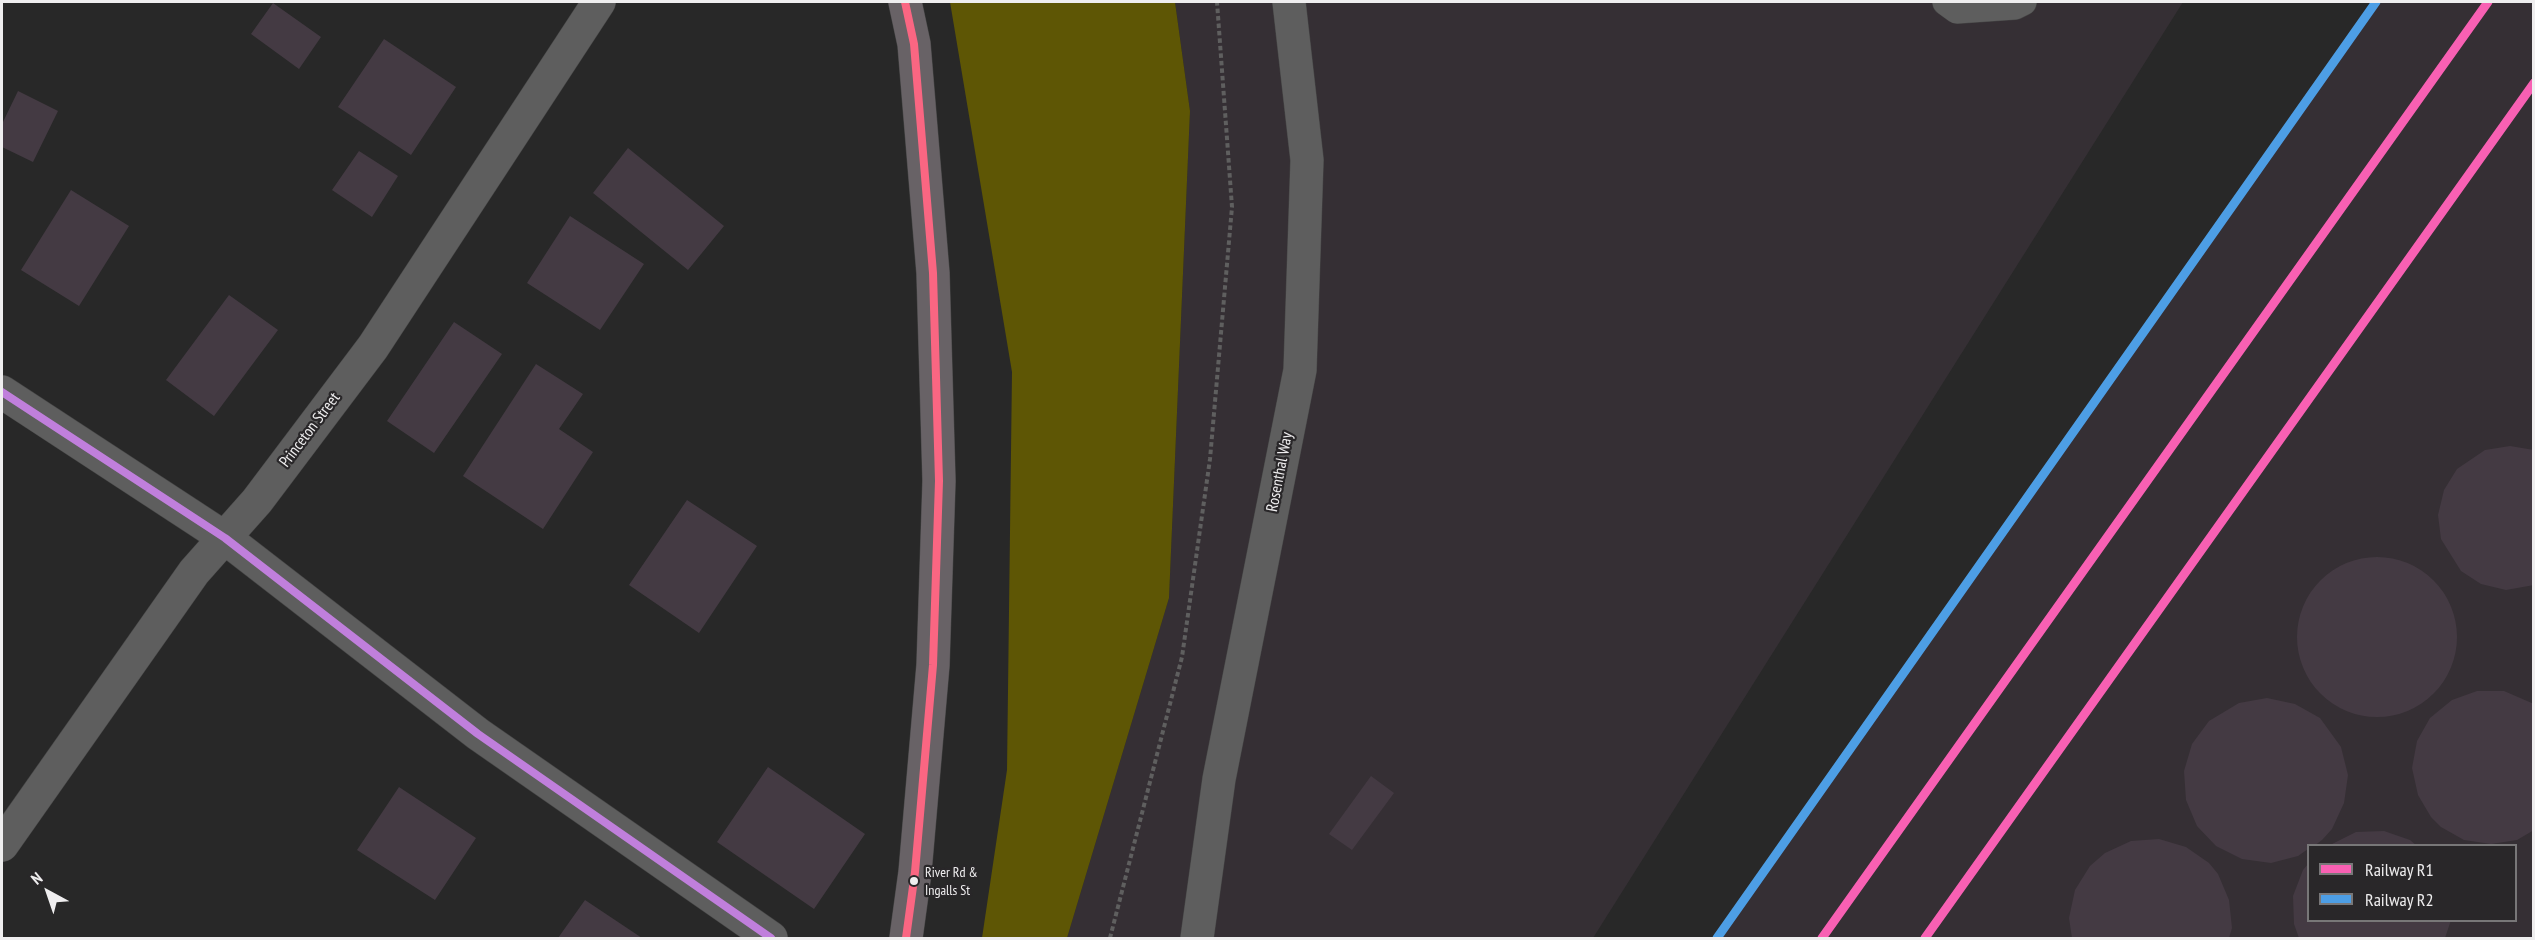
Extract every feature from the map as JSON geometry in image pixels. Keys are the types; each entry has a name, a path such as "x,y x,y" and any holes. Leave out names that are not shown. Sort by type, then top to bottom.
{"main road":[{"path":"906,2 914,44 933,273 939,481 933,665 915,872 906,939"}],"street":[{"name":"Princeton Street","path":"2,845 194,572 256,501 373,347 599,2"},
{"name":"Rosenthal Way","path":"1197,939 1219,779 1300,370 1307,159 1289,2"},
{"path":"2,392 225,538 478,734 771,939"}],"lane":[{"path":"1946,2 1957,10 2015,6 2023,2"}],"path":[{"path":"1110,939 1182,657 1210,459 1232,207 1217,2"}],"shaded area":[{"path":"950,2 1175,2 1190,111 1169,598 1067,938 982,938 1007,770 1012,372"},
{"path":"1175,2 2183,2 1593,938 1067,938 1169,598 1190,111"},
{"path":"2376,2 2533,2 2533,938 1717,938"}],"building":[{"path":"273,3 321,37 299,69 251,34"},
{"path":"384,39 456,87 411,155 338,107"},
{"path":"18,91 58,111 33,162 2,147 2,124"},
{"path":"628,148 724,226 688,270 593,193"},
{"path":"359,151 398,176 372,217 332,190"},
{"path":"71,190 129,226 79,306 21,270"},
{"path":"570,216 644,264 600,330 527,283"},
{"path":"229,295 278,330 214,416 166,380"},
{"path":"454,322 502,354 434,453 387,421"},
{"path":"536,364 583,394 559,429 593,452 543,529 463,476"},
{"path":"2510,446 2534,450 2534,585 2506,590 2481,584 2461,571 2441,539 2438,515 2444,490 2457,469 2485,450"},
{"path":"687,500 757,546 699,633 629,585"},
{"path":"2377,557 2407,564 2421,571 2433,581 2443,593 2450,607 2457,637 2450,667 2443,681 2433,693 2421,703 2407,710 2377,717 2347,710 2333,703 2321,693 2311,681 2304,667 2297,637 2304,607 2311,593 2321,581 2333,571 2347,564"},
{"path":"2477,691 2504,691 2534,704 2534,830 2517,840 2491,844 2464,840 2441,827 2431,817 2418,795 2412,768 2417,741 2430,718 2452,700"},
{"path":"2267,698 2295,704 2320,718 2341,747 2348,775 2344,803 2332,829 2317,844 2307,844 2307,850 2298,856 2271,863 2242,859 2216,846 2197,826 2186,800 2184,771 2192,744 2209,721 2239,703"},
{"path":"768,767 865,834 814,909 717,842"},
{"path":"1371,776 1394,793 1352,850 1329,834"},
{"path":"399,787 476,838 435,900 357,850"},
{"path":"2384,831 2410,840 2415,844 2332,844 2356,832"},
{"path":"2159,839 2186,847 2209,863 2218,874 2229,900 2232,928 2229,938 2072,938 2069,918 2075,890 2090,866 2105,853 2131,841"},
{"path":"2307,865 2307,922 2450,922 2445,938 2299,938 2294,924 2293,896"},
{"path":"585,900 642,938 558,938"}],"rail line":[{"name":"R2","path":"1717,938 2376,2"},
{"name":"R1","path":"1822,938 2488,2"},
{"name":"R1","path":"1925,938 2534,83"}],"transit line":[{"path":"905,2 914,44 933,273 939,481 933,665 915,872 906,938"},
{"path":"2,392 225,538 478,734 771,938"}],"place":[{"name":"River Rd & Ingalls St","path":"914,881"}]}
